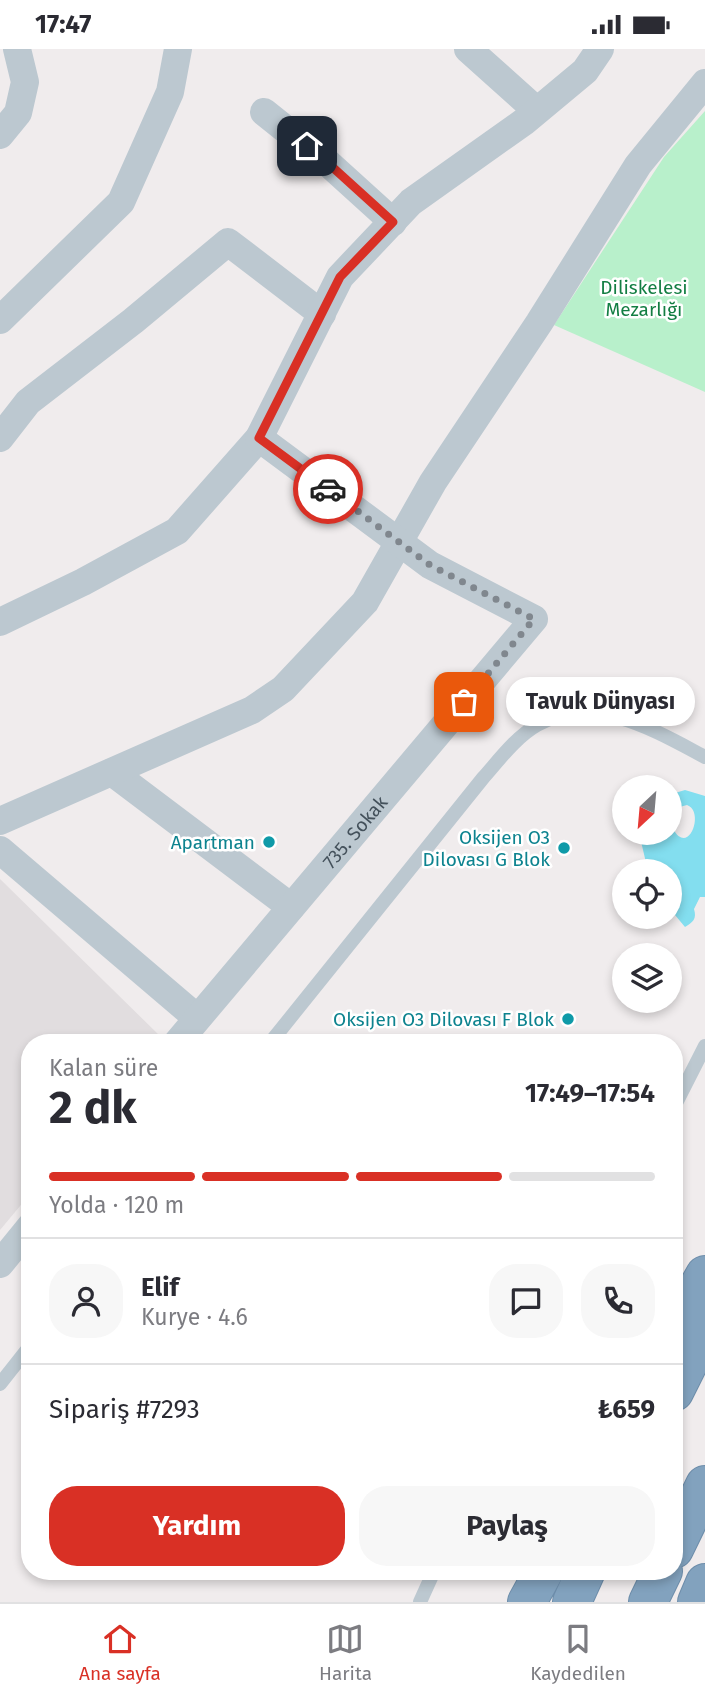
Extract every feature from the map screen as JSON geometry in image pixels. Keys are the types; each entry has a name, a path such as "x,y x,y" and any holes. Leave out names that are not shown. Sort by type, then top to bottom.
{"highway":[{"path":"683,1314 705,1275"},
{"path":"683,1374 705,1330"},
{"path":"683,1530 705,1485"},
{"path":"527,1602 539,1580"},
{"path":"572,1602 582,1580"},
{"path":"648,1602 659,1580"},
{"path":"697,1602 705,1583"}],"street":[{"path":"0,135 18,113 25,82 17,49"},
{"path":"0,320 121,202 170,92 178,49"},
{"path":"468,49 536,110"},
{"path":"0,622 83,582 177,531 259,438 340,277 411,202 525,121 585,71 600,49"},
{"path":"0,821 252,711 283,689 365,602 433,482 539,323 638,165 705,83"},
{"path":"264,112 329,164 393,222"},
{"path":"0,438 28,402 228,243 322,314"},
{"path":"259,438 400,543"},
{"name":"735. Sokak","path":"184,1034 534,619 430,565 400,543"},
{"path":"112,772 291,907"},
{"path":"0,850 197,1018"},
{"path":"0,1264 21,1238"}],"lane":[{"path":"277,1034 483,778 513,744 536,726 561,714 588,712 617,717 659,733 705,757"},
{"path":"683,1089 705,1046"},
{"path":"0,1384 21,1357"},
{"path":"419,1602 430,1580"}],"shaded area":[{"path":"0,879 158,1034 21,1034 21,1205 0,1230"}],"green space":[{"name":"Diliskelesi Mezarlığı","path":"705,111 705,392 554,325 664,157"}],"water":[{"path":"682,791 705,796 705,897 700,897 694,909 694,920 685,927 682,923 682,859 645,859 642,845 682,845 682,837 693,830 695,815 687,805 682,806"}],"way so far":[{"path":"328,489 430,565 534,619 464,702"}],"place":[{"name":"Tavuk Dünyası","path":"464,702"},
{"name":"Apartman","path":"269,842"},
{"name":"Oksijen O3 Dilovası G Blok","path":"564,848"},
{"name":"Oksijen O3 Dilovası F Blok","path":"568,1019"}],"route":[{"path":"307,146 393,222 340,277 259,438 328,489"}]}
